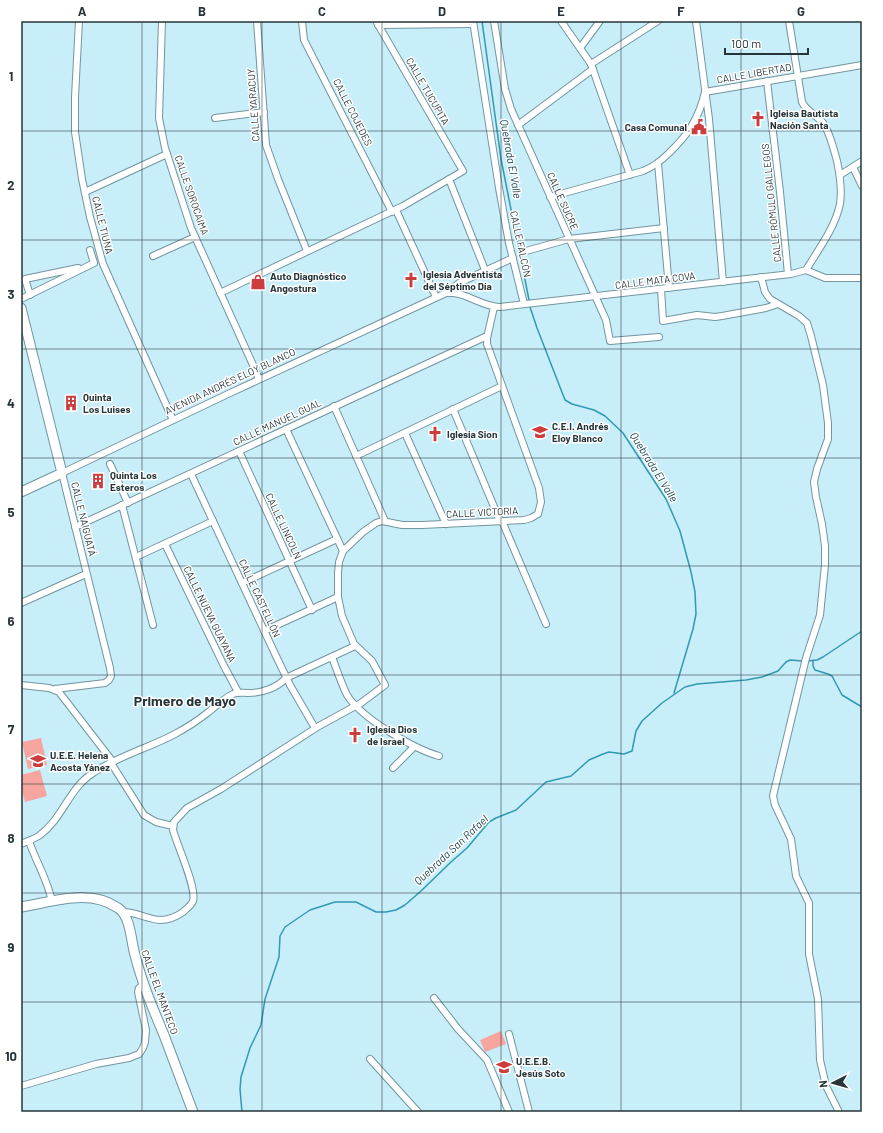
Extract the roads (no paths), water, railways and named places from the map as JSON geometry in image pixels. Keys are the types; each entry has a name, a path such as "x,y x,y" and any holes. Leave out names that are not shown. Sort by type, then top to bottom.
{"street":[{"name":"CALLE TIUNA","path":"79,21 74,97 77,150 85,192 103,264 173,420"},
{"name":"CALLE SOROCAIMA","path":"162,21 159,118 167,154 182,205 253,365"},
{"name":"CALLE YARACUY","path":"257,21 265,138 268,150 307,252"},
{"name":"CALLE COJEDES","path":"302,21 304,40 394,211 436,297"},
{"name":"CALLE SUCRE","path":"494,21 505,89 511,109 606,320 610,340 659,337"},
{"path":"561,21 592,67 630,175"},
{"path":"580,48 600,21"},
{"path":"518,125 592,67 658,21"},
{"path":"696,21 705,92 723,282"},
{"path":"789,21 803,105 825,125 840,175 840,196 837,213 828,233 806,270 825,278 862,278"},
{"path":"377,23 473,23"},
{"name":"CALLE TUCUPITA","path":"377,23 463,171 449,180"},
{"name":"CALLE FALCÓN","path":"473,23 499,188 524,304"},
{"name":"CALLE LIBERTAD","path":"550,197 650,169 687,134 701,107 705,92 862,65"},
{"name":"CALLE RÓMULO GALLEGOS","path":"767,81 788,274"},
{"path":"215,118 264,112"},
{"path":"85,192 167,154"},
{"path":"840,175 862,161"},
{"path":"658,163 669,288"},
{"path":"853,167 862,186"},
{"path":"220,293 394,211 449,180 486,270"},
{"path":"526,251 569,239 664,228"},
{"path":"153,256 195,236"},
{"path":"21,299 94,263 90,250"},
{"path":"450,293 456,285 513,258"},
{"path":"30,294 26,279 86,266"},
{"name":"CALLE MATA COVA","path":"450,293 465,296 485,305 494,307 761,278 806,270"},
{"path":"761,278 766,295 770,299 803,318 807,323 823,385 828,423 828,439 814,482 825,546 825,565 820,615 802,672 774,791 774,801 791,839 796,876 809,903 809,954 818,999 820,1060 826,1086 839,1112"},
{"path":"661,289 663,321 697,315 715,317 722,316 766,308 778,304"},
{"name":"AVENIDA ANDRÉS ELOY BLANCO","path":"21,492 259,379 436,297 450,293"},
{"name":"CALLE VICTORIA","path":"385,521 406,525 524,520 534,516 539,511 541,502 537,483 487,341 494,307"},
{"name":"CALLE NAIGUATÁ","path":"21,308 24,333 62,473 111,676 105,683 54,689"},
{"name":"CALLE MANUEL GUAL","path":"75,527 487,336"},
{"path":"256,372 259,379"},
{"path":"356,456 502,386"},
{"path":"21,907 77,897 90,897 116,906 123,912 136,913 156,919 177,916 191,905 194,897 173,826 176,819 187,808 216,792 315,728 357,706 385,685 372,661 355,646 342,616 338,597 339,562 343,551 355,539 373,525 385,521 334,406"},
{"path":"453,410 546,624"},
{"path":"286,428 343,551"},
{"path":"405,433 446,524"},
{"name":"CALLE LINCOLN","path":"239,451 312,610"},
{"path":"110,464 125,504 136,557 153,625"},
{"name":"CALLE CASTELLÓN","path":"191,474 286,678 315,728"},
{"path":"136,557 213,521"},
{"path":"242,583 338,539"},
{"name":"CALLE NUEVA GUAYANA","path":"165,544 238,692"},
{"path":"21,595 23,603 86,574"},
{"path":"264,631 338,597"},
{"path":"21,844 40,835 56,820 72,793 82,781 93,773 175,734 203,716 224,699 238,692 252,693 263,691 280,684 286,678 355,646"},
{"path":"332,657 347,695 357,706 384,728 414,747 427,753 439,756"},
{"path":"21,685 54,689 62,694 112,763 144,815 156,822 173,826"},
{"path":"393,768 414,747"},
{"path":"29,841 36,861 48,883 52,902"},
{"name":"CALLE EL MANTECO","path":"123,912 144,984 193,1112"},
{"path":"21,1086 96,1064 129,1058 139,1054 145,1042 146,1030 138,992 139,988 144,984"},
{"path":"434,998 458,1030 488,1060 509,1112"},
{"path":"509,1034 529,1112"},
{"path":"370,1059 418,1112"}],"waterway":[{"name":"Quebrada El Valle","path":"482,21 501,159 529,300"},
{"name":"Quebrada El Valle","path":"530,307 565,400 572,404 594,410 605,416 623,433 666,499 680,531 695,592 696,614 674,693"},
{"name":"Quebrada San Rafael","path":"807,661 817,660 823,657 862,631"},
{"name":"Quebrada San Rafael","path":"242,1112 240,1089 241,1077 250,1048 261,1025 265,999 279,957 280,936 285,927 310,910 335,902 356,902 376,912 396,910 405,905 467,848 489,822 516,810 546,782 571,776 589,760 603,754 609,752 624,754 632,751 636,731 642,721 662,703 685,687 697,684 746,680 762,677 778,671 786,662 790,660 803,661"},
{"path":"813,661 815,670 832,676 842,695 862,707"}],"place":[{"name":"Igleisa Bautista Nación Santa","path":"758,119"},
{"name":"Casa Comunal","path":"699,127"},
{"name":"Iglesia Adventista del Séptimo Día","path":"411,280"},
{"name":"Auto Diagnóstico Angostura","path":"258,282"},
{"name":"Quinta Los Luises","path":"71,403"},
{"name":"C.E.I. Andrés Eloy Blanco","path":"540,432"},
{"name":"Iglesia Sion","path":"435,434"},
{"name":"Quinta Los Esteros","path":"98,481"},
{"name":"Iglesia Dios de Israel","path":"355,735"},
{"name":"U.E.E. Helena Acosta Yánez","path":"38,761"},
{"name":"U.E.E.B. Jesús Soto","path":"504,1067"}],"district":[{"name":"Primero de Mayo","path":"185,701"}]}
